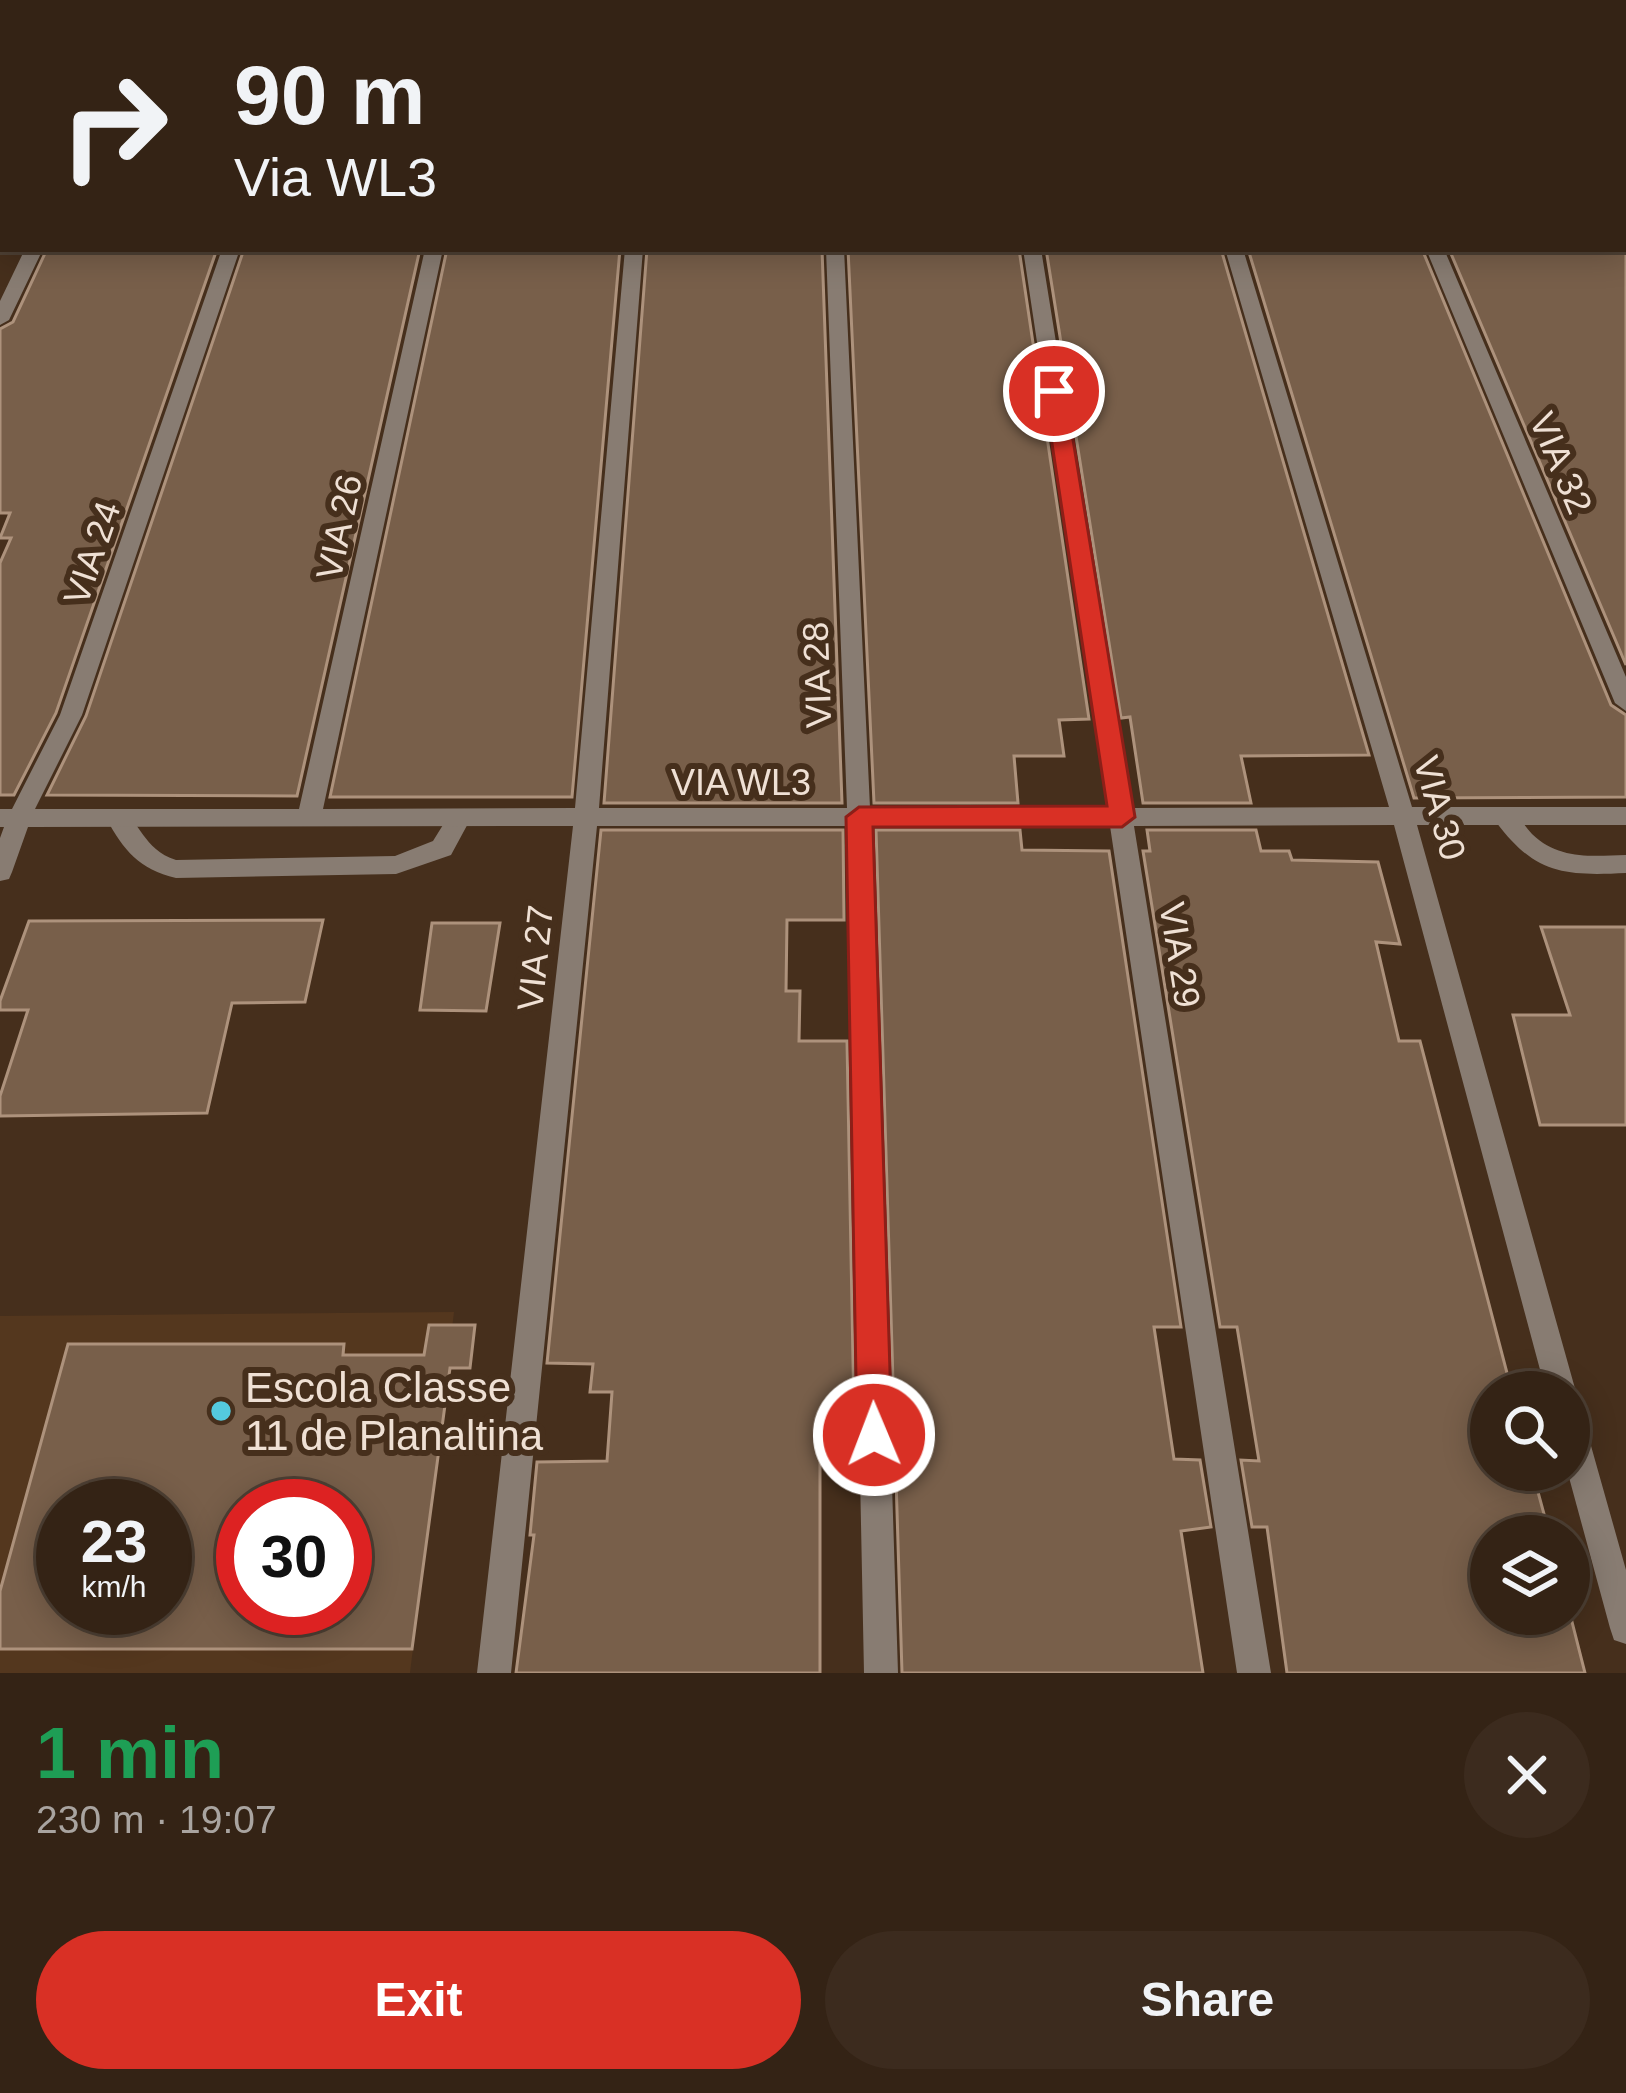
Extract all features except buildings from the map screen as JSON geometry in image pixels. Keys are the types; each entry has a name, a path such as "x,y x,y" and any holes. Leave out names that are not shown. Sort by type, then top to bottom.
{"street":[{"path":"0,320 33,252"},
{"name":"VIA 24","path":"0,872 10,818 71,715 231,252"},
{"name":"VIA 26","path":"309,818 433,252"},
{"name":"VIA 27","path":"494,1673 586,818 634,252"},
{"name":"VIA 28","path":"835,252 859,817 880,1673"},
{"name":"VIA 29","path":"1032,252 1254,1673"},
{"name":"VIA 30","path":"1235,252 1402,817 1555,1371"},
{"name":"VIA 32","path":"1436,252 1626,703"},
{"name":"VIA WL3","path":"10,818 1626,816"},
{"path":"1504,817 1541,859 1565,866 1626,865"},
{"path":"118,818 134,849 154,864 176,869 397,865 442,848 459,818"},
{"path":"1588,1491 1626,1628"}],"shaded area":[{"name":"Escola Classe 11 de Planaltina","path":"454,1312 410,1673 0,1673 0,1316"}],"place":[{"name":"Escola Classe 11 de Planaltina","path":"221,1411"}],"route":[{"path":"874,1435 859,817 1122,817 1054,391"}]}
